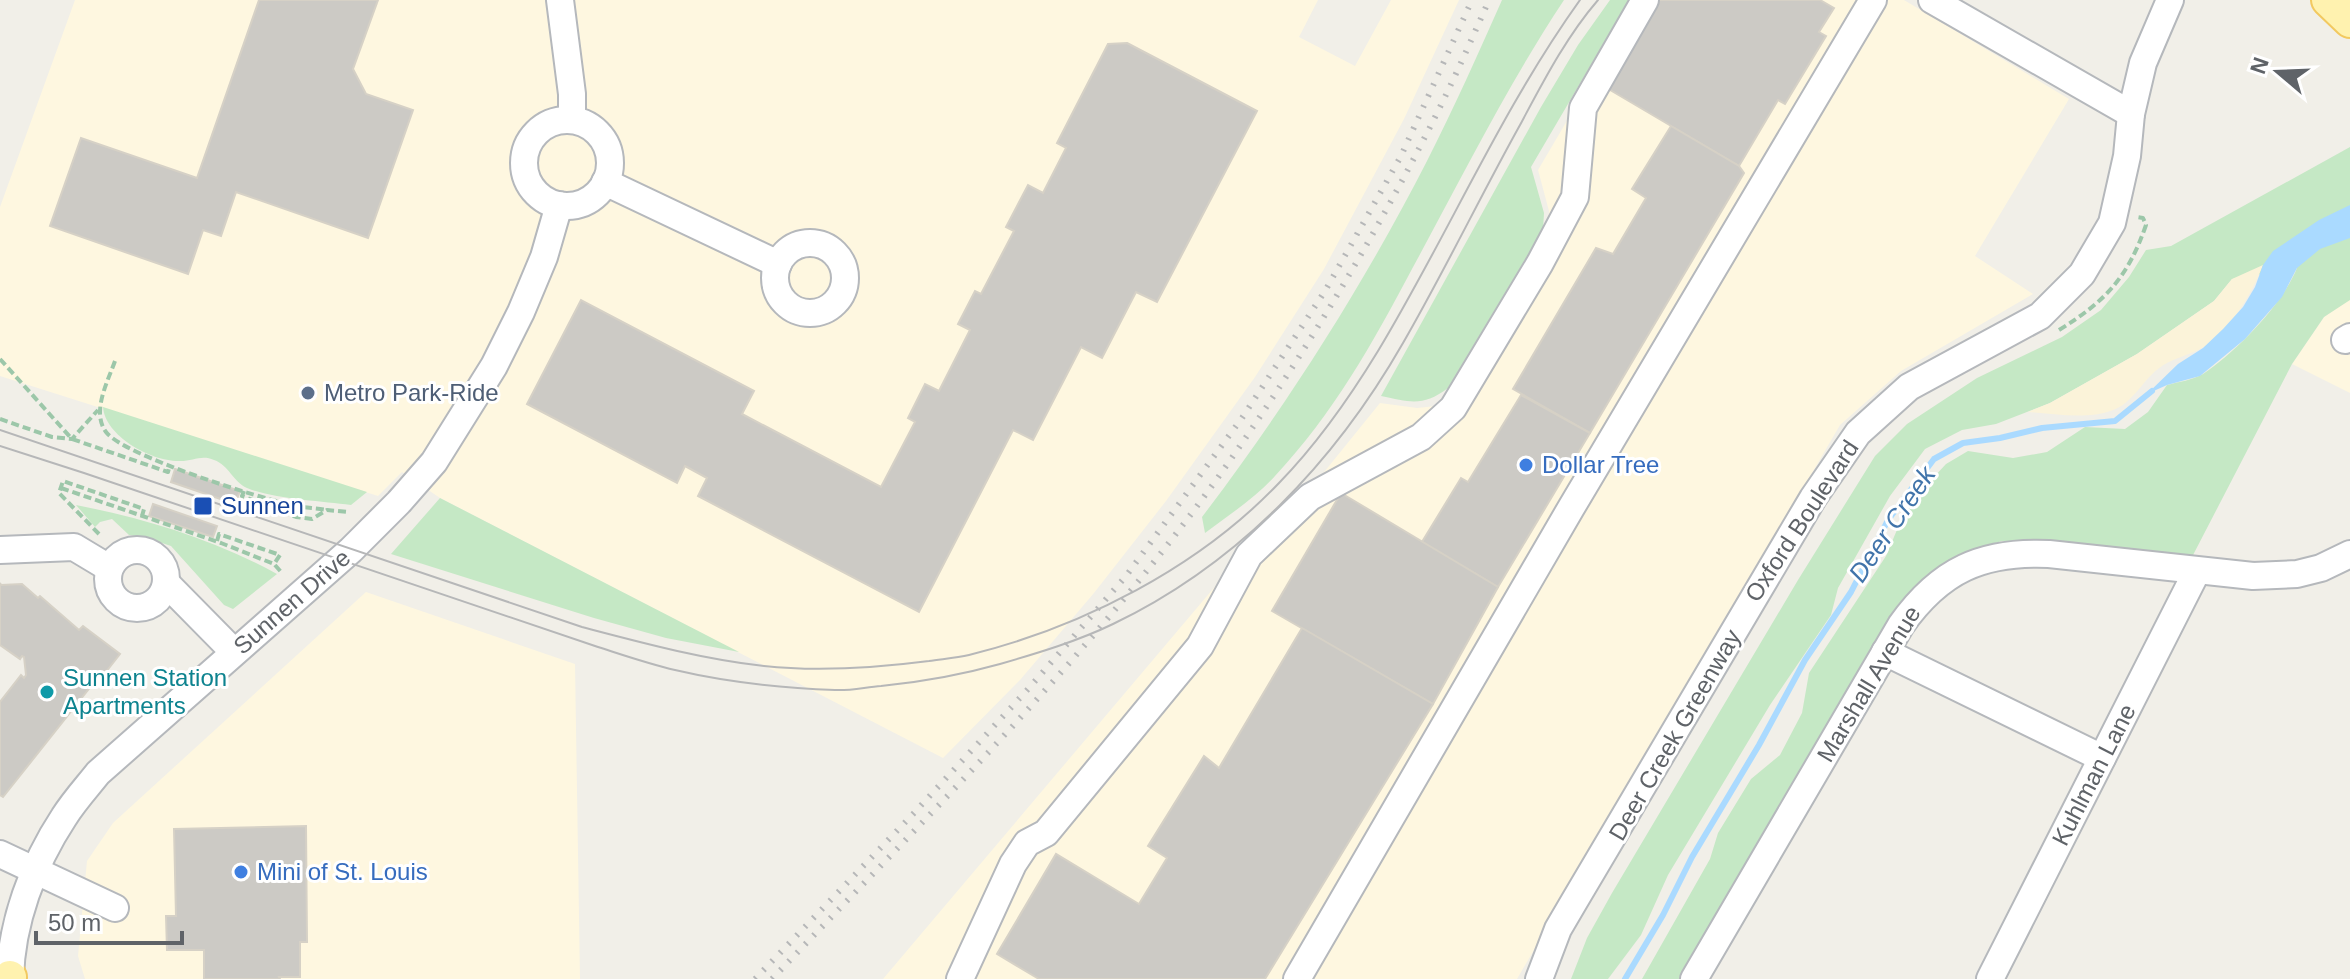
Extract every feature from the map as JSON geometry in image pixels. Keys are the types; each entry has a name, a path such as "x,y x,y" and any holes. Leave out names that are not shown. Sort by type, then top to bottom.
{"main road":[{"path":"2328,0 2350,21"}],"street":[{"path":"560,0 572,94 572,120"},
{"path":"962,972 1013,864 1027,843 1046,833 1200,646 1249,555 1310,497 1421,437 1453,408 1540,263 1575,197 1583,108 1645,0"},
{"path":"1297,979 1873,0"},
{"path":"1932,0 2131,114"},
{"name":"Oxford Boulevard","path":"1539,979 1558,929 1805,510 1858,433 1909,387 2040,316 2082,274 2112,223 2143,63 2170,0"},
{"path":"572,120 591,127 605,142 610,162 605,182 589,199 575,205 559,205 541,197 525,172 529,143 542,128 556,121 572,120"},
{"path":"605,182 778,264"},
{"name":"Sunnen Drive","path":"10,978 11,949 35,871 64,815 98,773 351,550 434,462 494,366 521,312 544,257 559,205"},
{"path":"0,549 74,547 116,560"},
{"path":"131,550 149,552 163,565 166,583 163,593 148,606 129,607 120,603 109,587 116,560 131,550"},
{"name":"Marshall Avenue","path":"1694,979 1901,625 1931,589 1962,568 1992,557 2025,553 2253,576 2287,575 2321,568 2350,554"},
{"name":"Kuhlman Lane","path":"1990,979 2197,571"},
{"path":"166,583 234,652"},
{"path":"1885,652 2102,758"},
{"path":"0,854 115,908"}],"path":[{"path":"2048,336 2091,310 2115,286 2134,257 2146,225 2143,218 2114,211"},
{"path":"0,359 72,439"},
{"path":"72,439 99,410 115,361"},
{"path":"99,410 106,432 140,455 296,506 349,512"},
{"path":"0,419 52,437 72,439 168,472 170,465"},
{"path":"116,560 93,529 59,493 63,481 144,509 142,516 274,564 282,573"},
{"path":"244,491 242,496 296,517 312,519 327,510"},
{"path":"217,541 219,534 266,549 280,555 274,564"}],"shaded area":[{"path":"75,0 1318,0 1299,37 1355,66 1391,0 1459,0 1404,119 1324,269 1255,377 1166,501 1094,593 1020,680 943,758 440,498 402,472 378,496 0,376 0,207"},
{"path":"1638,0 1904,0 2069,99 1975,256 2033,294 1901,371 1840,425 1517,979 883,979 1240,557 1312,487 1380,403 1417,408 1436,406 1453,390 1548,231 1549,211 1538,170"},
{"path":"2350,300 2350,393 2292,364 2324,317"},
{"path":"366,592 575,664 580,979 85,979 78,956 87,861 113,823"}],"green space":[{"path":"1502,0 1564,0 1504,99 1382,324 1334,403 1267,484 1205,533 1202,517 1264,432 1377,254 1447,121"},
{"path":"1610,0 1629,0 1531,167 1544,213 1543,230 1448,388 1431,398 1416,401 1381,396 1541,107 1578,45"},
{"path":"2350,147 2350,300 2324,317 2292,364 2192,557 2002,541 1971,550 1933,572 1898,607 1878,638 1681,979 1642,979 1710,859 1718,833 1751,779 1780,755 1802,713 1809,673 1886,556 1907,506 1946,464 1968,451 2013,458 2047,452 2085,427 2125,429 2148,412 2167,385 2203,374 2244,340 2270,312 2297,268 2232,279 2214,301 2137,354 2050,403 1996,424 1962,430 1925,449 1890,496 1838,588 1831,615 1770,705 1668,875 1641,935 1608,979 1571,979 1587,938 1612,893 1875,456 1907,424 1977,378 2062,337 2101,310 2129,277 2146,250 2171,246"},
{"path":"103,407 367,492 351,505 258,492 242,485 214,460 167,460 143,452 112,428"},
{"path":"440,498 739,652 666,638 594,618 391,554"},
{"path":"76,505 179,532 229,550 277,574 233,609 224,605 171,546 129,535 112,519 95,527"}],"sand":[{"path":"2263,265 2246,300 2221,333 2202,348 2163,365 2120,407 2082,416 2028,412 2137,354 2214,301 2232,279"}],"water":[{"path":"2350,205 2350,238 2320,249 2297,268 2282,297 2245,339 2200,376 2147,394 2178,364 2203,348 2243,307 2273,251 2319,220"}],"building":[{"path":"259,0 378,0 353,69 366,94 413,110 368,238 236,192 221,236 203,230 188,274 50,226 81,138 197,178"},
{"path":"1657,0 1820,0 1834,8 1819,32 1826,36 1785,104 1778,100 1739,166 1605,87"},
{"path":"1127,43 1257,111 1157,302 1136,292 1102,358 1081,347 1033,440 1013,430 919,612 698,496 707,478 685,466 677,483 527,404 581,300 754,391 742,414 881,487 915,422 908,418 925,384 939,391 970,330 958,324 975,291 981,294 1014,231 1006,227 1028,185 1043,193 1066,148 1057,143 1108,44"},
{"path":"1671,126 1739,166 1744,173 1590,433 1513,389 1596,248 1613,254 1646,198 1632,189"},
{"path":"1521,395 1590,433 1498,587 1422,542 1461,478 1468,482"},
{"path":"175,469 240,491 235,504 171,482"},
{"path":"1341,493 1498,587 1433,704 1272,611"},
{"path":"153,504 217,526 213,537 149,516"},
{"name":"Sunnen Station Apartments","path":"0,583 22,584 79,630 83,626 120,654 3,797 0,795 0,702 21,675 24,678 26,675 24,657 20,659 0,645"},
{"path":"1302,628 1433,704 1265,979 1039,979 997,954 1056,854 1139,904 1167,858 1148,846 1204,756 1219,768"},
{"name":"Mini of St. Louis","path":"306,826 307,942 300,942 300,977 204,979 204,950 167,950 166,916 176,916 174,829"}],"waterway":[{"name":"Deer Creek","path":"1625,979 1805,660 1851,592 1888,520 1934,459 1963,443 2042,428 2115,421 2152,391"}],"tram line":[{"path":"0,430 582,627 673,650 741,663 805,669 888,666 969,655 1054,628 1136,590 1212,542 1247,514 1293,468 1332,420 1378,351 1525,85 1580,0"},
{"path":"0,446 598,647 694,674 754,684 841,690 926,680 1000,664 1086,636 1159,600 1242,540 1314,468 1347,429 1403,343 1546,76 1598,0"}],"railway":[{"path":"755,979 1029,688 1126,576 1242,418 1325,291 1401,156 1472,0"},
{"path":"772,979 949,795 1064,669 1173,538 1224,469 1313,335 1368,243 1443,101 1489,0"}],"place":[{"name":"Metro Park-Ride","path":"308,393"},
{"name":"Dollar Tree","path":"1526,465"},
{"name":"Sunnen","path":"203,506"},
{"name":"Sunnen Station Apartments","path":"47,692"},
{"name":"Mini of St. Louis","path":"241,872"}]}
